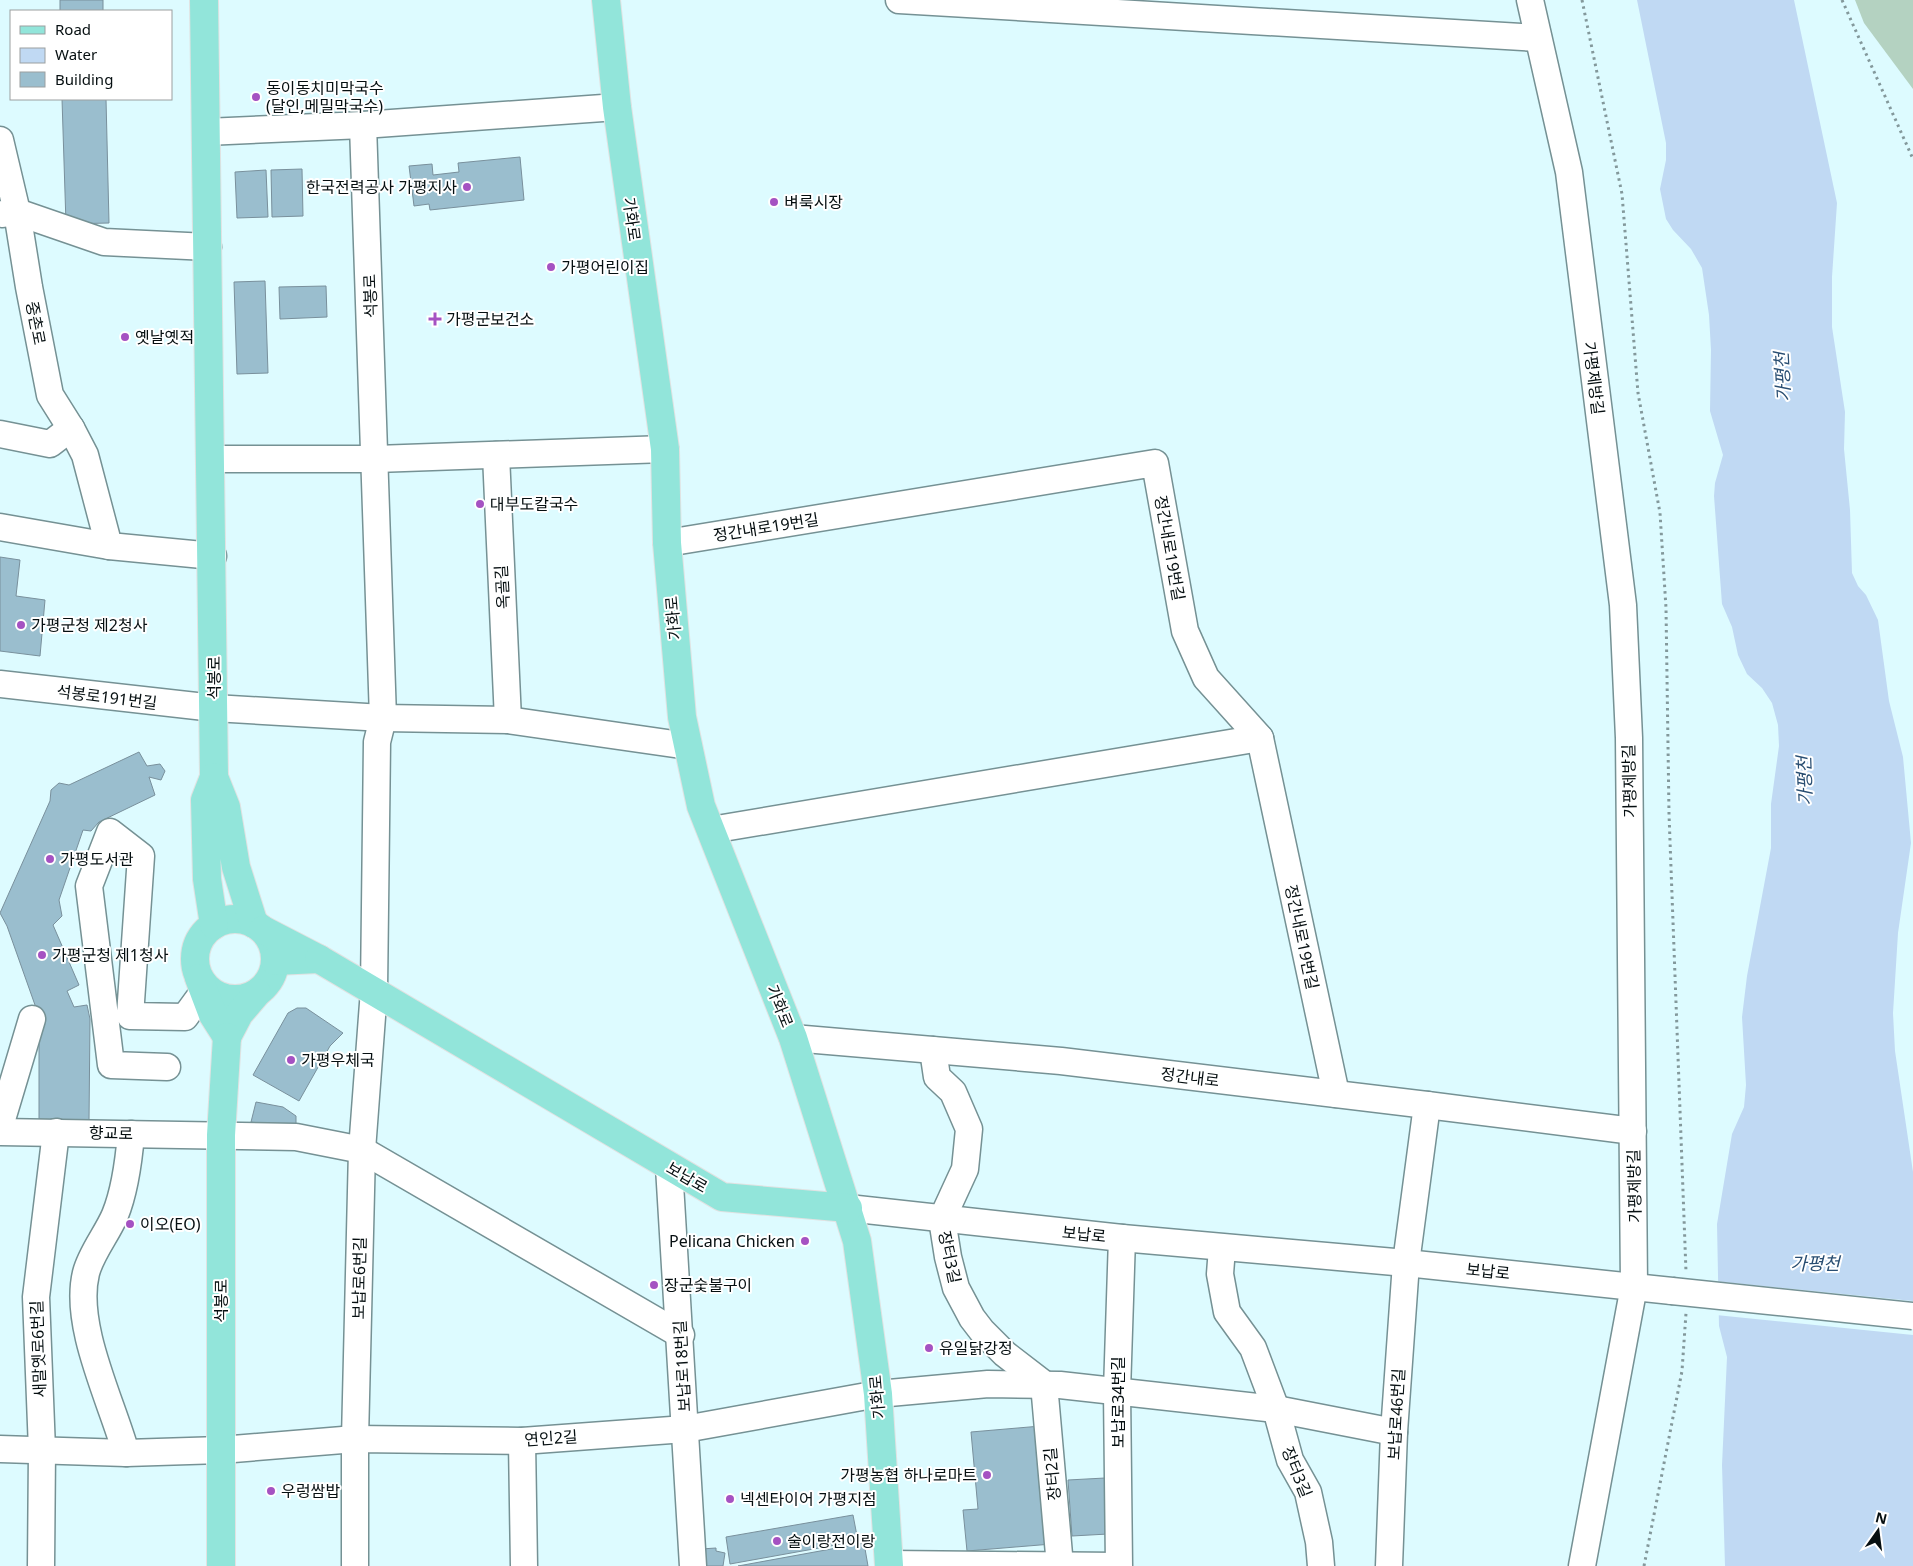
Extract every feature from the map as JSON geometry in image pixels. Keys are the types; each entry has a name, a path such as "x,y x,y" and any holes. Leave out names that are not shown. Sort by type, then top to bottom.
{"main road":[{"name":"석봉로","path":"204,0 213,556 214,777"},
{"name":"가화로","path":"606,0 617,106 664,449 667,543 682,717 700,806 793,1038 848,1208 857,1242 878,1394 889,1565"},
{"path":"214,777 205,800 207,879 214,925"},
{"path":"214,777 226,806 236,867 258,927 274,950 275,961 273,973 267,984 239,1014 227,1037 213,1015 196,967 197,948 200,939 214,925 234,919 258,927"},
{"name":"보납로","path":"258,927 374,990 504,1070 722,1197 848,1208"},
{"path":"275,961 319,959"},
{"path":"202,984 218,996 231,999 245,998 257,993"},
{"name":"석봉로","path":"221,1566 221,1135 227,1037"}],"street":[{"path":"899,0 1538,38"},
{"name":"가평제방길","path":"1530,0 1569,172 1623,605 1629,738 1634,1286 1582,1566"},
{"path":"206,132 363,125 617,106"},
{"name":"석봉로","path":"363,125 376,459"},
{"name":"중촌로","path":"0,140 8,213 29,287 50,396 71,428 85,456 109,546"},
{"path":"8,213 104,242 208,247"},
{"path":"0,434 50,444 71,428"},
{"path":"211,459 376,459 664,449"},
{"name":"옥골길","path":"496,455 508,720"},
{"path":"376,459 383,718"},
{"name":"정간내로19번길","path":"667,543 1155,463 1185,631 1206,678 1260,738 1336,1094"},
{"path":"0,528 109,546 213,556"},
{"name":"석봉로191번길","path":"0,684 214,708"},
{"path":"214,708 383,718 508,720 688,746"},
{"name":"보납로6번길","path":"355,1566 355,1439 362,1150 374,990 378,742 383,718"},
{"path":"710,830 1260,738"},
{"path":"117,1016 89,886 110,832 141,856 111,1065 167,1067"},
{"path":"117,1016 185,1017 202,984"},
{"path":"0,1126 32,1019"},
{"name":"정간내로","path":"793,1038 1060,1061 1633,1131"},
{"name":"장터3길","path":"933,1050 937,1077 953,1092 969,1129 965,1169 942,1219 956,1288 972,1318 1005,1354 1044,1384"},
{"path":"1406,1263 1427,1105"},
{"name":"향교로","path":"0,1132 296,1137 362,1150 681,1335"},
{"name":"새말옛로6번길","path":"41,1566 42,1450 36,1297 56,1132"},
{"path":"126,1453 96,1362 84,1316 86,1273 116,1214 130,1153 131,1134"},
{"name":"보납로18번길","path":"669,1167 681,1335 693,1566"},
{"name":"보납로","path":"848,1208 1122,1238 1406,1263 1913,1316"},
{"name":"보납로34번길","path":"1118,1566 1117,1391 1122,1238"},
{"name":"장터3길","path":"1222,1248 1220,1274 1227,1312 1253,1348 1276,1409 1290,1460 1308,1492 1319,1542 1321,1566"},
{"name":"보납로46번길","path":"1388,1566 1394,1432 1406,1263"},
{"path":"878,1394 988,1384 1044,1384 1276,1409 1394,1432"},
{"name":"장터2길","path":"1044,1384 1060,1565"},
{"name":"연인2길","path":"221,1450 355,1439 522,1441 685,1429 878,1394"},
{"path":"522,1441 524,1566"},
{"path":"0,1449 126,1453 221,1450"},
{"path":"889,1565 1118,1566"}],"path":[{"path":"1582,0 1622,194 1638,393 1660,513 1666,608 1682,1372 1644,1566"},
{"path":"1842,0 1913,159"}],"green space":[{"path":"1855,0 1913,0 1913,89 1864,23"}],"water":[{"name":"가평천","path":"1637,0 1794,0 1837,203 1832,277 1832,327 1845,412 1844,449 1850,510 1852,573 1858,586 1866,595 1878,620 1889,701 1903,757 1911,843 1898,933 1893,1013 1895,1051 1913,1172 1913,1566 1725,1566 1722,1465 1727,1357 1719,1326 1717,1224 1732,1134 1744,1107 1746,1085 1742,1017 1747,976 1771,848 1771,804 1779,746 1778,725 1772,703 1762,688 1747,674 1738,655 1732,627 1722,604 1714,496 1715,483 1723,455 1710,411 1711,350 1709,315 1702,268 1691,249 1673,230 1666,219 1660,189 1666,160 1666,143"}],"pier":[{"path":"1714,1281 1913,1301 1913,1335 1716,1315"}],"building":[{"path":"60,0 103,0 103,10 60,10"},
{"path":"62,100 106,100 109,223 66,224"},
{"name":"한국전력공사 가평지사","path":"520,157 524,200 430,210 429,204 414,206 409,166 432,164 433,175 459,172 458,163"},
{"path":"302,169 303,216 272,217 271,170"},
{"path":"266,170 268,217 237,218 235,172"},
{"path":"265,281 268,373 237,374 234,282"},
{"path":"326,286 327,317 280,319 279,287"},
{"name":"가평군청 제2청사","path":"0,557 20,560 16,596 45,600 40,656 0,651"},
{"name":"가평군청 제1청사","path":"139,752 147,766 160,764 165,771 161,780 149,777 155,795 99,822 91,831 83,830 59,900 62,916 53,925 79,985 67,991 74,1007 87,1005 90,1019 89,1121 39,1119 39,1018 33,1012 35,1005 7,926 0,913 50,801 51,790 59,783 69,785"},
{"name":"가평우체국","path":"297,1008 306,1008 343,1033 330,1046 299,1101 253,1075 288,1013"},
{"path":"256,1102 283,1107 296,1116 296,1130 251,1122"},
{"path":"1041,1426 1052,1544 967,1551 963,1510 978,1509 971,1432"},
{"path":"1105,1478 1108,1534 1072,1536 1068,1480"},
{"path":"853,1515 858,1541 730,1564 726,1537"},
{"path":"864,1543 868,1566 738,1566"},
{"path":"716,1548 716,1551 725,1553 723,1566 702,1566 701,1549"}],"place":[{"name":"동이동치미막국수 (달인,메밀막국수)","path":"256,97"},
{"name":"한국전력공사 가평지사","path":"467,187"},
{"name":"벼룩시장","path":"774,202"},
{"name":"가평어린이집","path":"551,267"},
{"name":"가평군보건소","path":"435,319"},
{"name":"옛날옛적","path":"125,337"},
{"name":"대부도칼국수","path":"480,504"},
{"name":"가평군청 제2청사","path":"21,625"},
{"name":"가평도서관","path":"50,859"},
{"name":"가평군청 제1청사","path":"42,955"},
{"name":"가평우체국","path":"291,1060"},
{"name":"이오(EO)","path":"130,1224"},
{"name":"Pelicana Chicken","path":"805,1241"},
{"name":"장군숯불구이","path":"654,1285"},
{"name":"유일닭강정","path":"929,1348"},
{"name":"가평농협 하나로마트","path":"987,1475"},
{"name":"우렁쌈밥","path":"271,1491"},
{"name":"넥센타이어 가평지점","path":"730,1499"},
{"name":"술이랑전이랑","path":"777,1541"}]}
